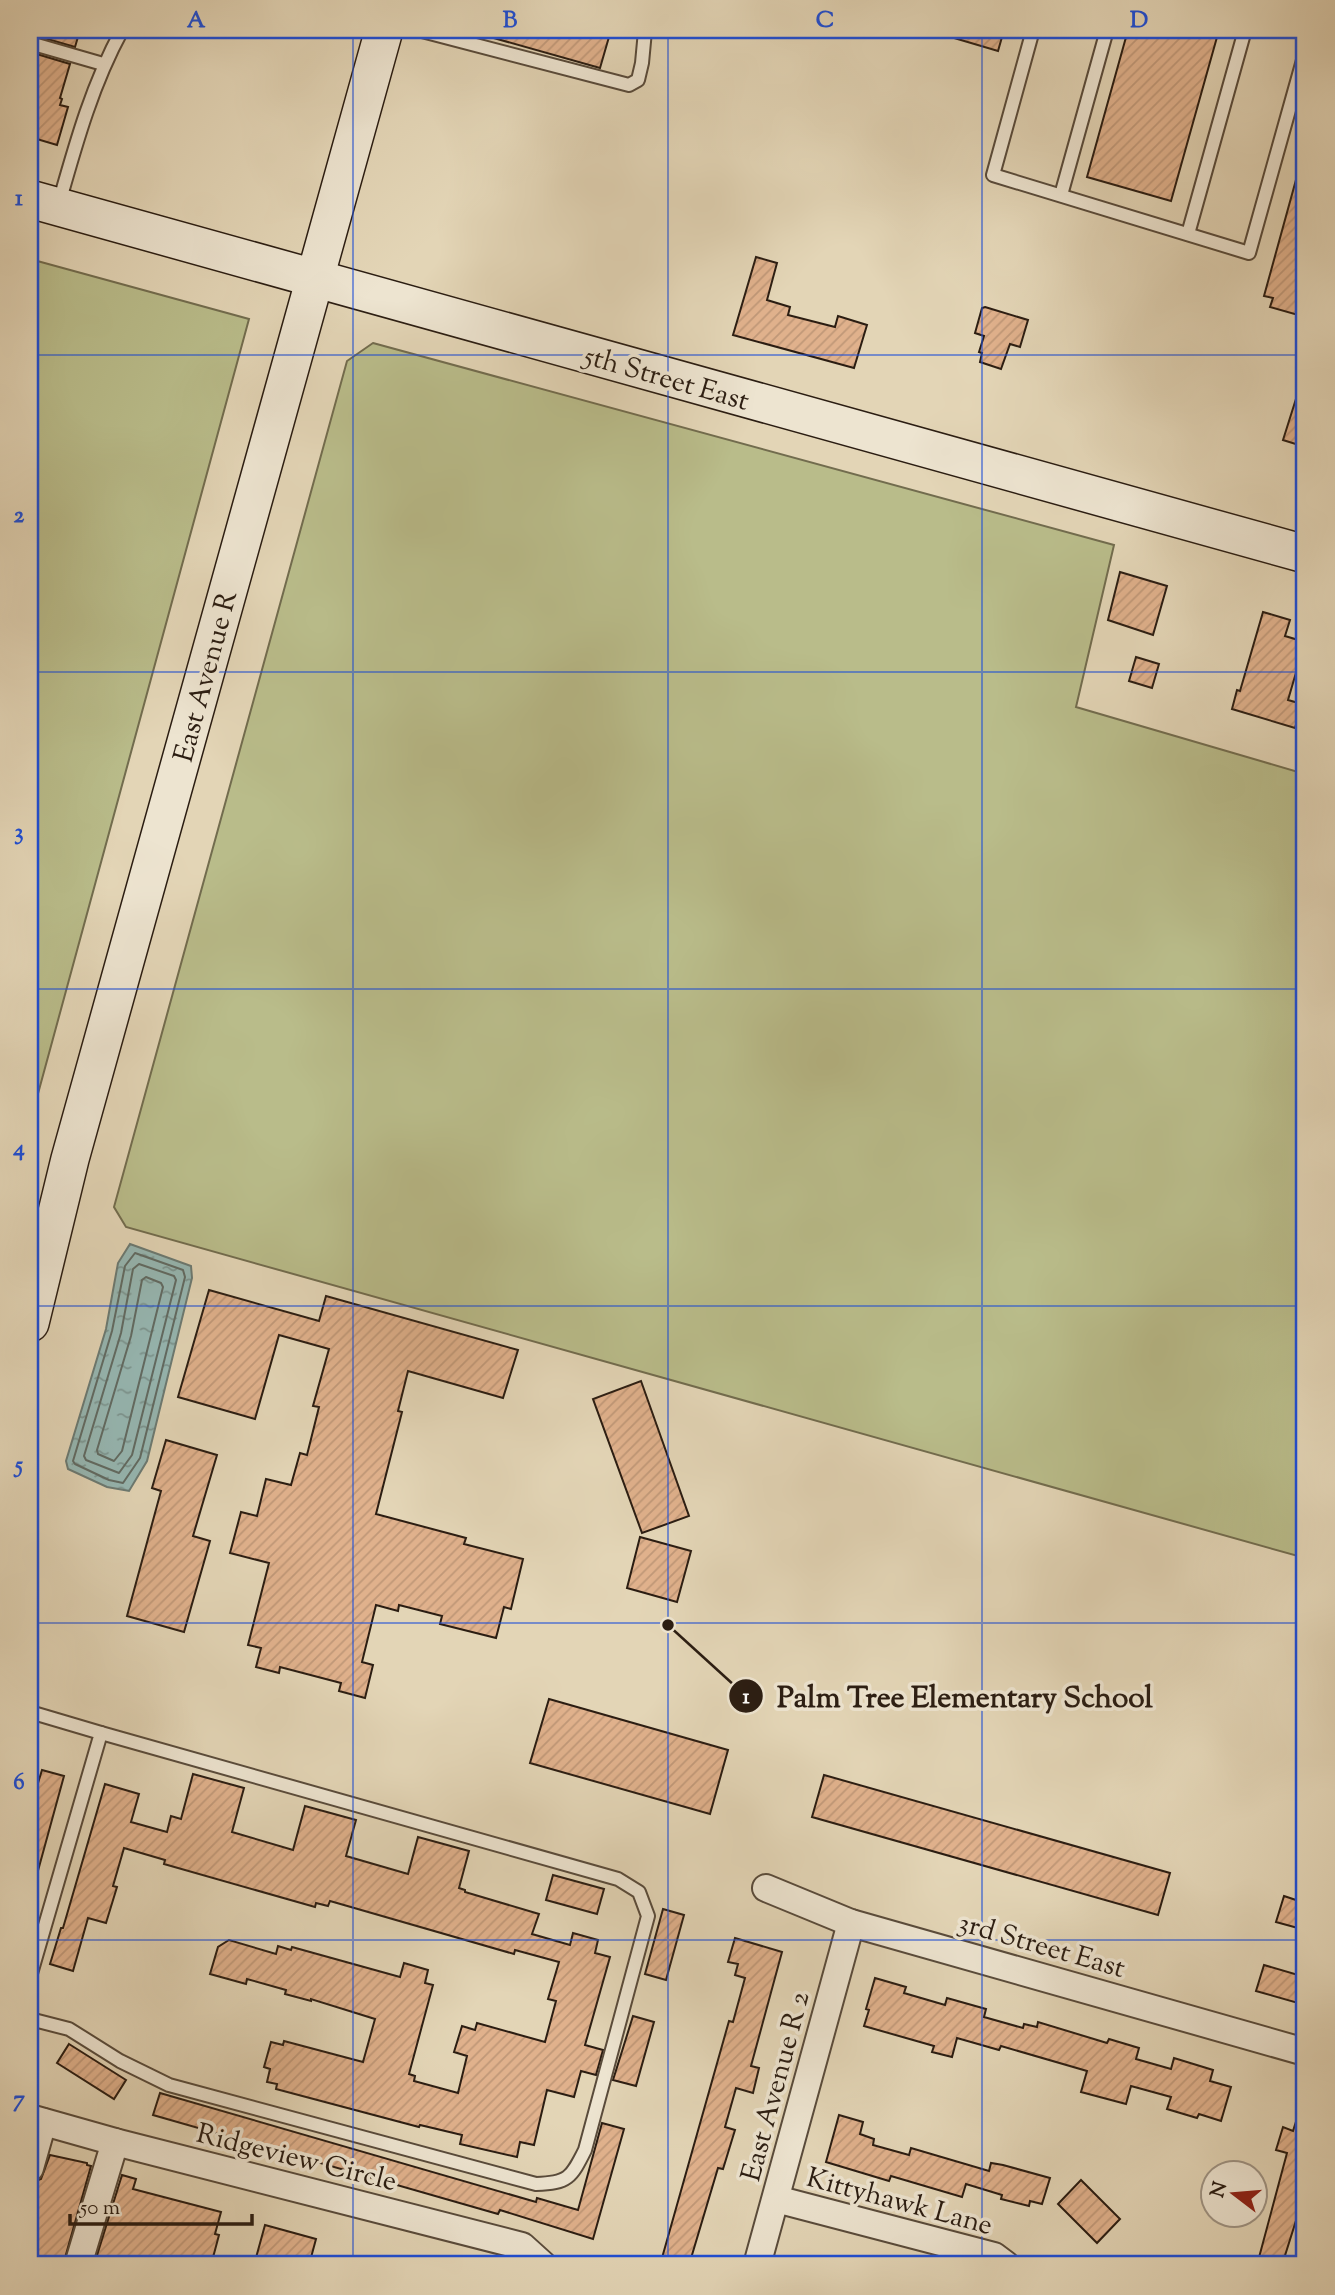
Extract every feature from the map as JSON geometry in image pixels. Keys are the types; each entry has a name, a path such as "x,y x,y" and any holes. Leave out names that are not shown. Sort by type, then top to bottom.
{"street":[{"name":"East Avenue R","path":"30,1323 70,1159 384,30"},
{"name":"5th Street East","path":"44,203 1305,554"},
{"name":"3rd Street East","path":"766,1888 851,1923 1305,2052"},
{"name":"East Avenue R 2","path":"757,2265 851,1923"},
{"name":"Ridgeview Circle","path":"37,2120 522,2246 543,2265"},
{"path":"30,2168 37,2120"},
{"path":"78,2265 115,2142"},
{"name":"Kittyhawk Lane","path":"776,2199 994,2256 1006,2265"}],"lane":[{"path":"44,203 103,64 122,30"},
{"path":"418,30 629,85 638,80 645,31 642,30"},
{"path":"1033,30 993,175 1249,253 1305,53"},
{"path":"1061,195 1107,30"},
{"path":"1188,234 1245,30"},
{"path":"30,43 103,64"},
{"path":"30,1712 618,1879 639,1892 648,1916 585,2150 575,2171 559,2183 536,2184 169,2085 120,2061 69,2029 30,2019"},
{"path":"30,1976 101,1733"}],"green space":[{"path":"30,259 249,319 30,1123"},
{"path":"373,343 1114,545 1076,707 1305,774 1305,1558 126,1227 114,1207 347,361"}],"water":[{"path":"130,1244 191,1266 192,1278 147,1461 129,1491 107,1487 68,1469 66,1461 106,1329 118,1263"}],"building":[{"path":"30,30 80,30 75,47 30,34"},
{"path":"483,30 611,30 600,68 483,35"},
{"path":"945,30 1004,30 998,51 944,35"},
{"path":"1128,30 1219,30 1171,201 1087,177"},
{"path":"30,52 70,64 60,98 60,105 68,107 57,145 30,137"},
{"path":"1299,169 1305,170 1305,317 1270,307 1273,298 1264,296"},
{"path":"756,257 777,263 767,300 790,307 788,315 835,327 838,316 867,325 854,368 733,335"},
{"path":"982,308 1028,320 1020,347 1010,344 1001,369 980,362 982,353 979,352 984,336 975,333"},
{"path":"1301,383 1305,383 1305,447 1283,440"},
{"path":"1120,572 1167,586 1153,635 1108,620"},
{"path":"1263,612 1290,620 1285,636 1305,642 1288,700 1302,704 1295,728 1232,709 1237,690 1240,691"},
{"path":"1136,657 1159,664 1152,688 1129,681"},
{"path":"209,1290 319,1321 326,1296 518,1350 503,1398 408,1371 398,1411 402,1412 376,1514 466,1538 464,1544 523,1559 511,1609 504,1607 496,1638 440,1624 442,1616 399,1605 398,1611 376,1605 362,1662 373,1665 365,1698 339,1691 341,1683 280,1667 279,1673 256,1667 261,1648 248,1645 269,1563 230,1553 241,1512 257,1516 266,1479 291,1485 300,1453 307,1455 319,1407 313,1406 329,1349 279,1335 255,1419 178,1397"},
{"path":"641,1381 689,1516 642,1533 593,1399"},
{"path":"166,1440 217,1455 193,1536 210,1541 184,1632 127,1616 161,1491 152,1488"},
{"path":"640,1537 691,1551 677,1602 627,1588"},
{"path":"549,1699 728,1750 710,1814 530,1763"},
{"path":"42,1770 64,1776 36,1878 30,1878 30,1775 38,1783"},
{"path":"193,1774 244,1788 232,1832 293,1850 305,1806 356,1820 346,1856 408,1874 418,1837 469,1851 459,1888 539,1914 532,1934 570,1945 573,1933 598,1940 595,1953 610,1957 585,2045 603,2050 596,2075 581,2071 574,2097 547,2090 534,2145 520,2142 517,2157 460,2144 462,2135 420,2125 419,2127 276,2089 277,2084 267,2082 270,2069 264,2067 271,2042 283,2045 284,2041 363,2062 375,2019 311,1999 285,1994 286,1990 247,1979 246,1984 210,1974 218,1947 229,1940 276,1954 278,1946 291,1950 292,1947 400,1977 404,1963 428,1970 425,1983 433,1985 409,2074 415,2076 414,2081 458,2093 467,2056 454,2052 462,2026 475,2030 477,2023 545,2042 556,2001 548,1999 559,1962 515,1950 514,1954 330,1901 328,1906 316,1903 315,1907 164,1864 165,1860 124,1848 113,1886 117,1887 106,1923 88,1918 73,1971 50,1964 105,1784 139,1794 131,1822 167,1832 171,1816 181,1819"},
{"path":"824,1775 1170,1873 1158,1915 812,1817"},
{"path":"553,1875 604,1889 597,1914 546,1900"},
{"path":"1284,1896 1305,1903 1305,1930 1276,1922"},
{"path":"663,1909 684,1915 666,1980 645,1974"},
{"path":"735,1938 782,1952 751,2066 759,2068 753,2093 736,2088 725,2127 735,2130 723,2169 718,2168 689,2265 660,2265 729,2021 733,2022 745,1978 735,1975 738,1964 728,1962"},
{"path":"1264,1965 1305,1977 1305,2005 1256,1991"},
{"path":"875,1978 906,1987 904,1993 945,2005 947,1998 986,2009 984,2017 1023,2028 1024,2024 1037,2027 1038,2022 1107,2043 1109,2039 1139,2048 1136,2059 1171,2069 1174,2058 1213,2070 1210,2081 1231,2087 1221,2121 1199,2114 1197,2118 1167,2109 1171,2097 1131,2086 1126,2104 1081,2092 1087,2071 1001,2046 999,2050 957,2038 952,2057 932,2052 934,2046 864,2026"},
{"path":"633,2016 654,2022 636,2086 613,2080"},
{"path":"69,2044 126,2080 114,2099 57,2063"},
{"path":"160,2093 536,2202 537,2198 578,2210 602,2123 624,2129 593,2239 500,2210 498,2214 153,2115"},
{"path":"1300,2109 1305,2110 1305,2192 1282,2265 1257,2265 1287,2153 1276,2150 1283,2127 1293,2131"},
{"path":"839,2115 863,2122 860,2134 874,2139 873,2145 909,2155 911,2148 989,2171 991,2163 1050,2178 1042,2204 1030,2201 1029,2206 1001,2199 1002,2195 966,2184 962,2197 891,2176 889,2181 826,2162"},
{"path":"50,2155 91,2166 63,2265 30,2265 30,2183 41,2179"},
{"path":"122,2175 136,2179 133,2189 221,2212 215,2234 219,2235 211,2265 94,2265"},
{"path":"1081,2180 1120,2219 1097,2243 1058,2204"},
{"path":"265,2225 316,2239 309,2265 254,2265"}],"place":[{"name":"Palm Tree Elementary School","path":"668,1625"}]}
